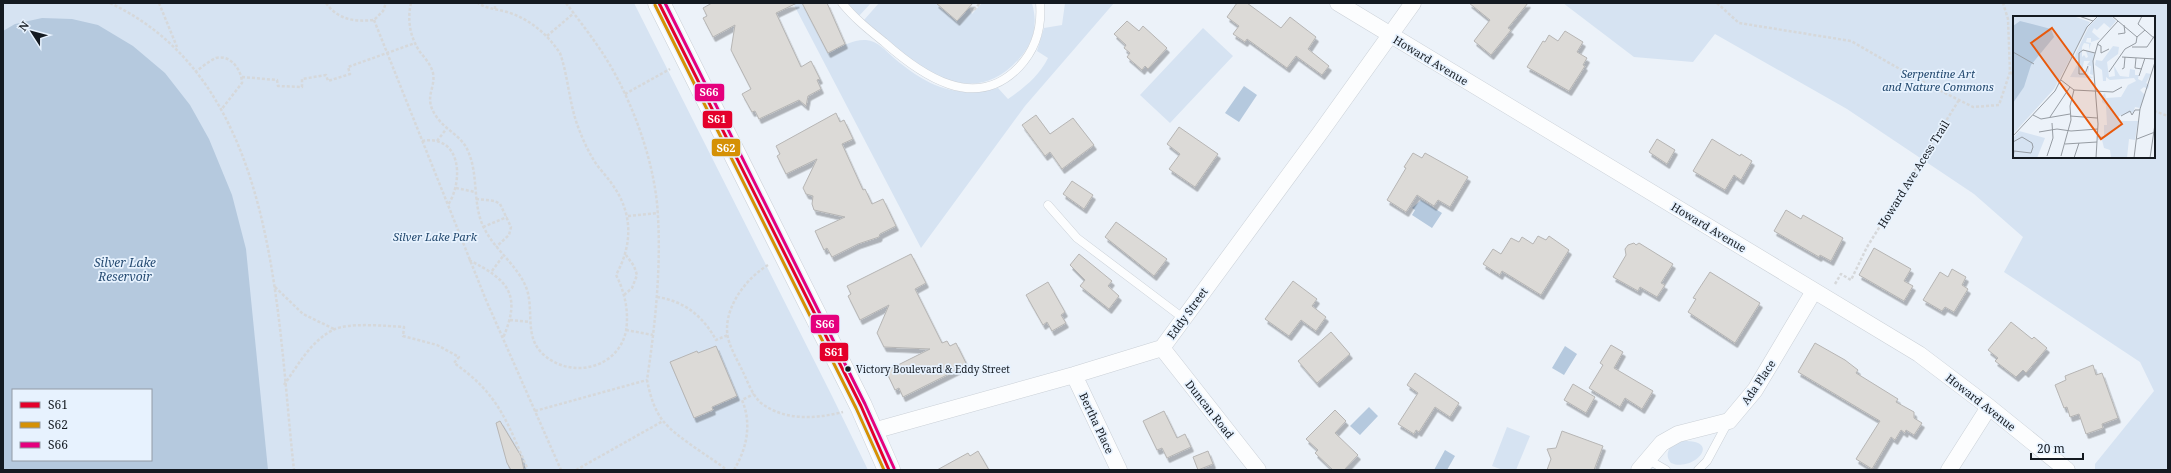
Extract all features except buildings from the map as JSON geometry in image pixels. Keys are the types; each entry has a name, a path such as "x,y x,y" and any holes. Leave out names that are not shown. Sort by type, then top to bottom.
{"main road":[{"path":"659,3 873,431 889,470"}],"street":[{"name":"Howard Avenue","path":"1338,3 1919,354 1989,407 2067,470"},
{"name":"Eddy Street","path":"873,431 1074,375 1162,348 1320,134 1413,3"},
{"name":"Ada Place","path":"1729,421 1755,390 1814,290"},
{"name":"Duncan Road","path":"1162,348 1258,470"},
{"name":"Bertha Place","path":"1074,375 1119,470"},
{"path":"1948,470 1989,407"},
{"path":"1643,464 1662,443 1678,434 1729,421"}],"lane":[{"path":"842,3 852,15 920,71 949,85 973,88 991,85 1002,81 1023,63 1031,50 1040,27 1040,3"},
{"path":"1048,204 1077,238 1183,318"},
{"path":"1698,470 1707,461 1729,421"},
{"path":"1643,464 1666,470"}],"path":[{"path":"110,3 143,22 177,48"},
{"path":"159,3 177,48 221,110 248,166 259,203 275,287 294,470"},
{"path":"326,3 338,15 350,20 374,20 383,11 386,3"},
{"path":"411,3 409,14 410,25 415,43 433,72 433,80 429,94 431,106 436,116 447,128 459,137 469,152 476,199 483,227 526,287 529,302 530,322 536,347 544,356 558,364 569,368 591,367 605,361 616,352 626,330 627,314 624,295 616,275 626,255 629,226 628,216 620,196 592,158 577,123 560,53 547,36 530,23 514,14 484,7 478,3"},
{"path":"495,3 495,9"},
{"path":"566,3 609,64 625,94 638,125 652,176 658,213 659,269 647,380 655,407 663,421 727,470"},
{"path":"974,10 980,3"},
{"path":"1717,3 1740,23 1851,41 1974,107 1999,105 2010,72 2008,19 2003,3"},
{"path":"547,36 574,14"},
{"path":"374,20 469,260 561,470"},
{"path":"242,77 277,80 278,86 302,87 302,79 326,75 328,81 350,74 348,67 415,43"},
{"path":"195,72 215,59 221,58 234,64 240,71 242,77 239,89 221,110"},
{"path":"625,94 670,69"},
{"name":"Howard Ave Acess Trail","path":"1833,288 1841,274 1851,280 1867,248 1959,100"},
{"path":"2155,111 2168,116"},
{"path":"437,141 447,128"},
{"path":"422,141 437,141 450,151 456,161 458,170 456,188 448,205"},
{"path":"456,188 476,192"},
{"path":"476,199 498,202 507,216 511,227 511,232 496,247"},
{"path":"628,216 658,213"},
{"path":"483,227 507,216"},
{"path":"624,295 632,288 637,275 634,266 626,255"},
{"path":"492,271 503,256"},
{"path":"469,260 492,271 508,289 512,300 510,320 502,338"},
{"path":"769,265 749,281 737,298 729,317 728,335 754,394 762,403 791,416 803,418 822,417 843,412"},
{"path":"275,287 303,314 334,329"},
{"path":"657,297 671,300 697,314 709,328 716,340 728,335"},
{"path":"510,320 530,322"},
{"path":"284,385 312,347 334,329 359,326 404,327 402,336 436,345 459,357 454,363 482,384 503,414 528,470"},
{"path":"626,330 653,335"},
{"path":"535,411 647,380"},
{"path":"734,470 740,460 747,437 747,417 742,400 754,394"},
{"path":"576,470 663,421"}],"green space":[{"name":"Silver Lake Park","path":"3,3 634,3 868,470 3,470"},
{"path":"793,3 802,3 819,36 832,51 844,45 862,40 874,42 885,49 906,68 930,83 942,88 968,92 998,88 1008,99 1031,81 1048,58 1037,51 1044,28 1062,25 1065,3 1114,3 1025,106 921,248"},
{"path":"847,3 871,3 859,16"},
{"path":"879,3 936,3 957,21 969,8 972,14 982,3 1032,3 1035,19 1033,33 1024,53 999,76 979,83 958,82 938,76 918,64 864,20"},
{"name":"Serpentine Art and Nature Commons","path":"1563,3 2168,3 2168,470 2095,470 2095,464 2154,391 2140,362 2004,272 2023,237 1974,194 1847,109 1715,34 1693,62 1634,57"},
{"path":"1203,28 1233,56 1170,123 1140,95"},
{"path":"1507,427 1530,436 1516,470 1503,470 1492,466"},
{"path":"1683,441 1695,442 1701,445 1703,450 1701,455 1688,464 1680,465 1671,463 1669,461 1668,452 1671,446"}],"water":[{"name":"Silver Lake Reservoir","path":"42,18 72,19 98,25 133,46 165,73 190,105 209,139 232,195 246,249 268,470 3,470 3,31 15,24"},
{"path":"1244,86 1257,95 1239,122 1225,113"},
{"path":"1421,200 1442,213 1432,228 1412,215 1415,210 1412,208"},
{"path":"1565,346 1577,354 1564,375 1552,368"},
{"path":"1369,407 1378,416 1360,435 1350,426"},
{"path":"1445,450 1455,456 1447,470 1434,470"}],"transit line":[{"name":"S61","path":"659,3 861,406 889,470"},
{"name":"S66","path":"665,3 865,404 894,468"},
{"name":"S62","path":"655,5 856,408 884,470"}],"place":[{"name":"Victory Boulevard & Eddy Street","path":"848,369"}]}
